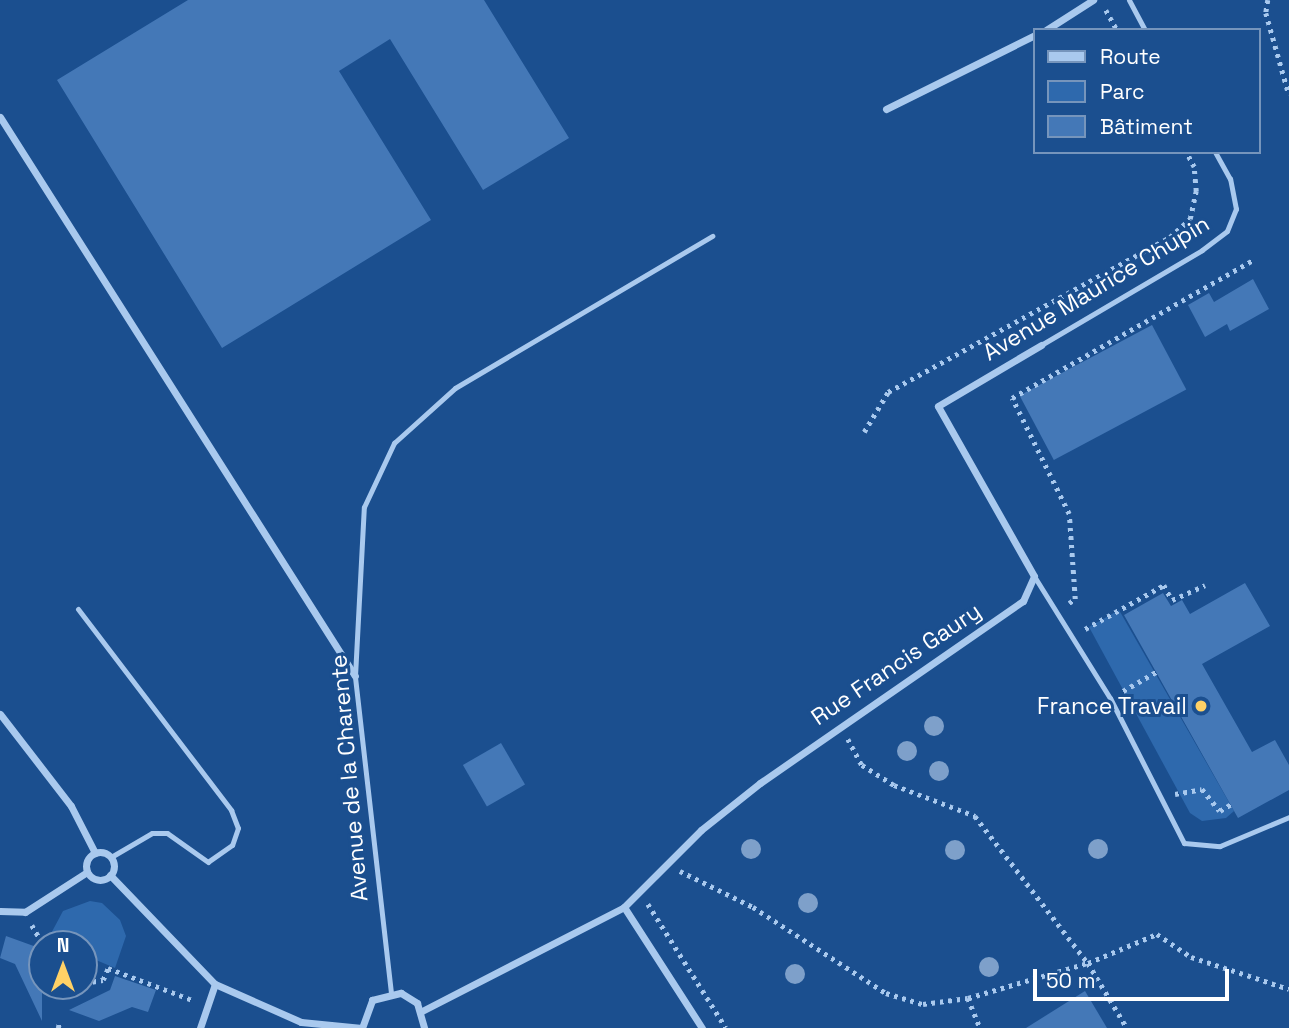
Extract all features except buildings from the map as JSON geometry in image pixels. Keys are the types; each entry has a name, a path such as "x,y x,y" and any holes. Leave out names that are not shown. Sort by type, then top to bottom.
{"street":[{"path":"1049,28 1093,0"},
{"path":"886,109 1034,35"},
{"path":"0,117 355,676"},
{"name":"Avenue Maurice Chupin","path":"1034,576 938,406 1041,345"},
{"name":"Rue Francis Gaury","path":"422,1011 624,907 730,806 841,723 1023,601 1034,576"},
{"path":"0,714 71,806 95,853 111,857 110,875 215,984 301,1022 362,1028 372,1000 391,993 410,997 422,1011 424,1028"},
{"path":"87,872 86,862 95,853"},
{"path":"87,872 98,879 110,875"},
{"path":"0,911 25,912 87,872"},
{"path":"624,907 702,1028"},
{"path":"200,1028 215,984"}],"lane":[{"path":"1129,0 1144,28"},
{"name":"Avenue Maurice Chupin","path":"1041,345 1202,250 1227,231 1236,209 1230,178 1216,154"},
{"name":"Avenue de la Charente","path":"391,993 355,676 364,507 394,443 455,388 712,236"},
{"path":"1034,576 1110,698 1184,843 1220,846 1289,817"},
{"path":"78,609 232,810 238,828 232,845 208,862 167,833 152,833 111,857"}],"path":[{"path":"1101,0 1116,28"},
{"path":"1268,0 1266,13 1289,95"},
{"path":"864,432 888,392 1170,237 1190,219 1196,191 1194,167 1187,154"},
{"path":"1056,610 1075,599 1069,513 1012,398 1253,260"},
{"path":"1072,636 1164,585 1172,600 1205,585"},
{"path":"1110,698 1156,673"},
{"path":"841,723 862,765 894,785 975,816 1088,963 1127,1028"},
{"path":"1163,801 1194,788 1209,794 1220,811 1231,804"},
{"path":"667,864 753,907 886,993 923,1004 968,998 1088,963 1157,934 1191,957 1289,989"},
{"path":"640,892 726,1028"},
{"path":"98,980 103,979 108,968 208,1006"},
{"path":"968,998 979,1028"}],"green space":[{"path":"1119,610 1234,811 1226,818 1202,821 1190,813 1089,627"},
{"path":"90,901 102,903 120,920 126,936 115,968 98,961 98,930 53,930 63,911"}],"place":[{"name":"France Travail","path":"1201,706"}]}
